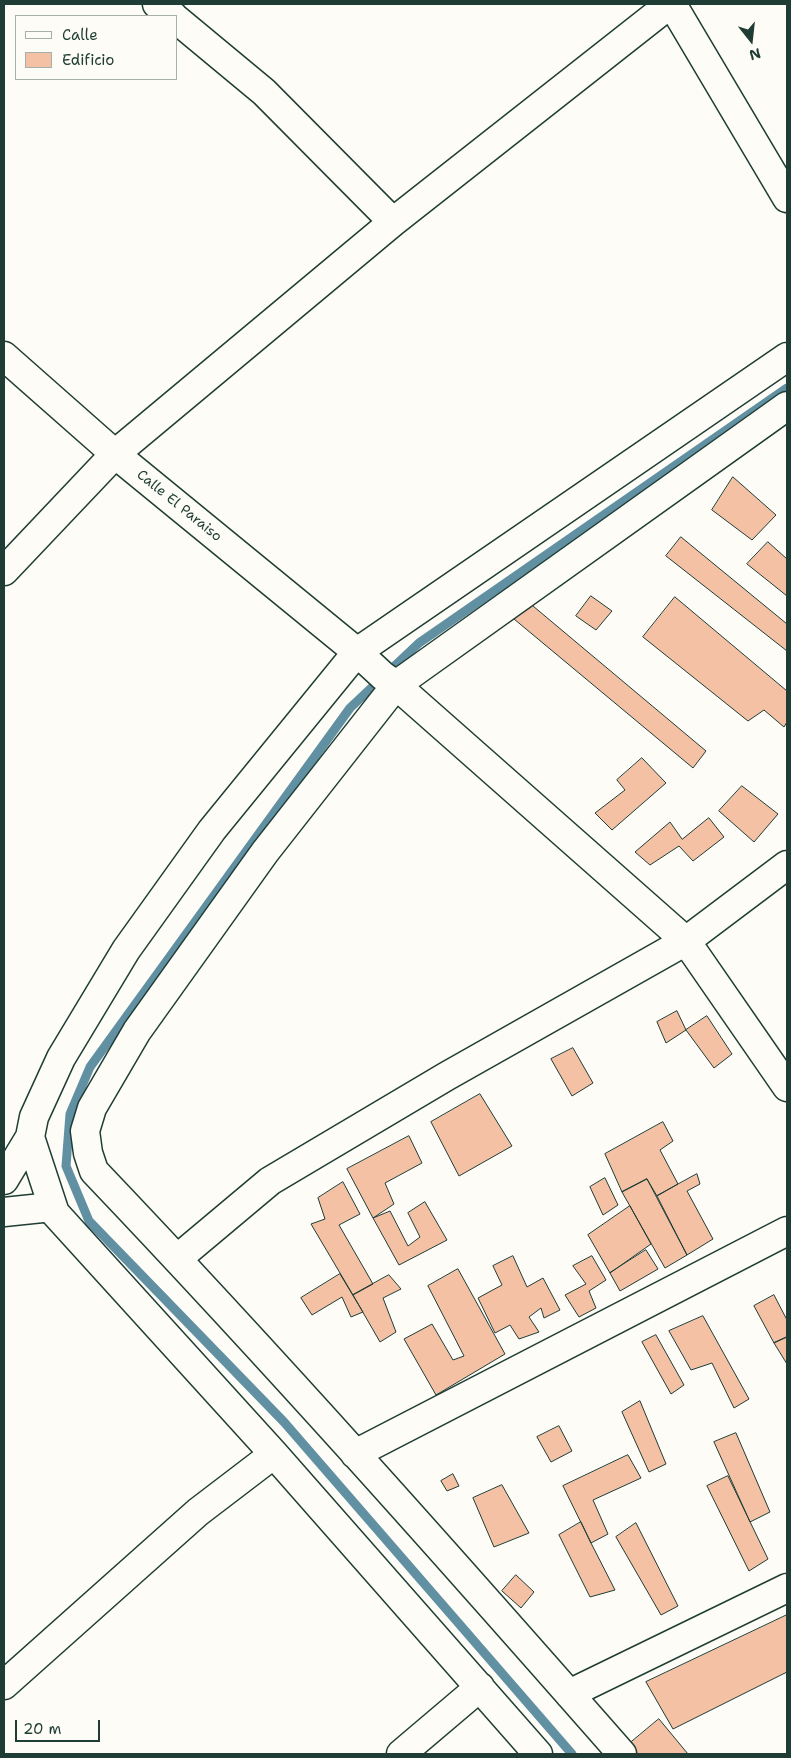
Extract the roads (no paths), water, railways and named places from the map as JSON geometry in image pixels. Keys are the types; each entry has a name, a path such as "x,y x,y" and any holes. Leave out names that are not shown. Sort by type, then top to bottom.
{"street":[{"path":"158,4 172,15"},
{"path":"4,571 115,454 393,222 671,4 787,198"},
{"path":"178,21 264,92 393,222"},
{"name":"Calle El Paraiso","path":"4,356 115,454 396,685 686,941 787,1087"},
{"path":"4,1180 30,1137 34,1117 61,1058 126,950 212,830 357,652 787,357"},
{"path":"622,1754 355,1454 94,1171 88,1153 85,1132 92,1108 137,1031 265,852 396,685 787,406"},
{"path":"177,1259 270,1181 439,1081 686,941 787,865"},
{"path":"30,1137 55,1213 274,1454 538,1754"},
{"path":"4,1212 52,1207"},
{"path":"355,1454 787,1231"},
{"path":"4,1685 198,1512 274,1454"},
{"path":"568,1694 787,1588"},
{"path":"401,1754 480,1687"}],"waterway":[{"path":"572,1754 284,1422 89,1221 66,1166 70,1114 90,1067 350,708 419,643 787,388"}]}
